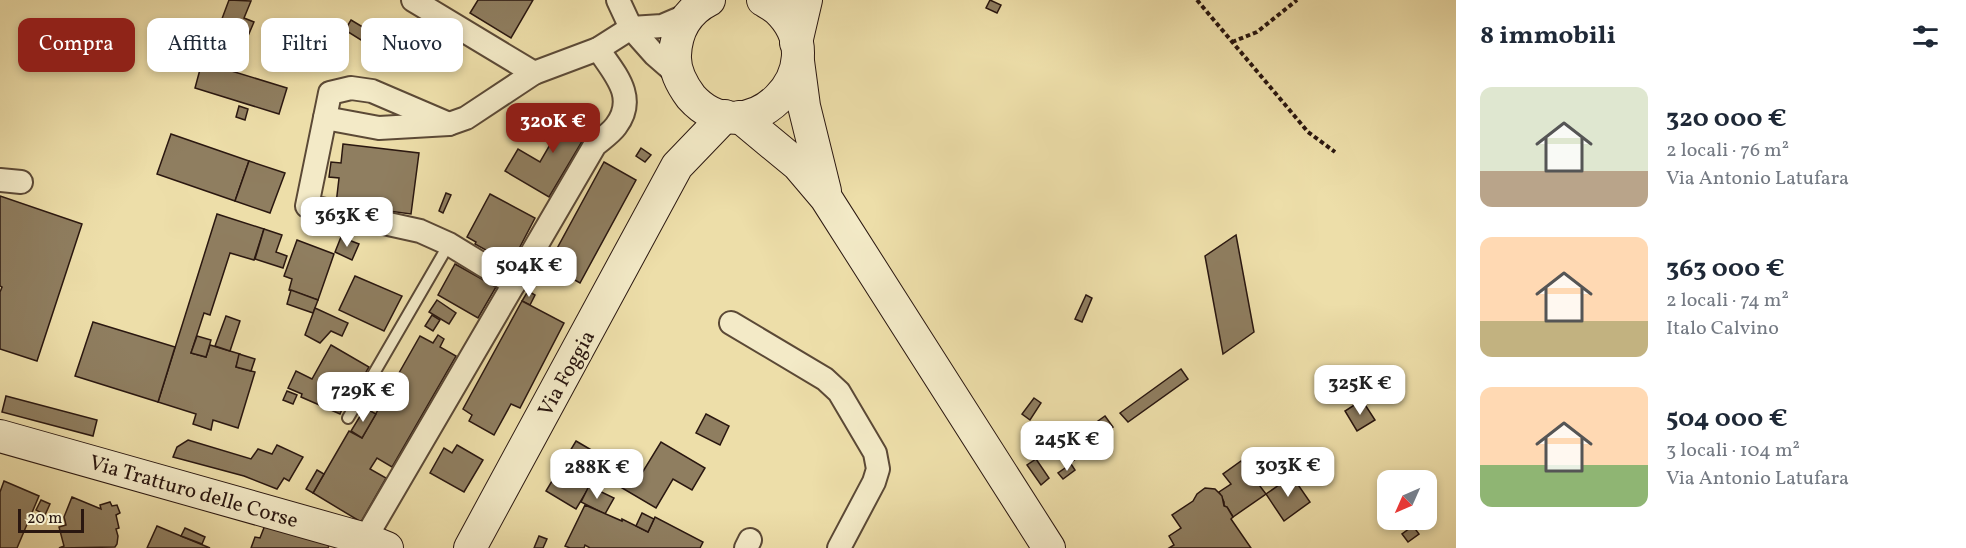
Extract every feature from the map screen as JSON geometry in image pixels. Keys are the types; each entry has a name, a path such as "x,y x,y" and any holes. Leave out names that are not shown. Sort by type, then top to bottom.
{"main road":[{"path":"763,0 778,10 790,25 797,49 804,106 826,198"},
{"name":"Via Foggia","path":"678,166 733,116 758,113 774,104 787,90 795,74 806,0"},
{"name":"Via Foggia","path":"470,548 678,166 684,132 682,82 675,60 676,43 681,28 704,4"},
{"path":"682,82 696,102 710,111 733,116 798,165 826,198 1049,548"},
{"name":"Via Tratturo delle Corse","path":"3,443 376,543"}],"street":[{"path":"412,0 534,74"},
{"path":"618,0 631,28 682,82"},
{"path":"325,118 379,128 449,124 466,118 534,74 598,49 631,28 662,26 704,4"},
{"path":"376,543 514,284 595,145 617,126 627,104 621,82 598,49"},
{"path":"449,124 372,91 351,88 330,93 307,206 420,231 448,244 514,284"},
{"path":"731,323 825,379 839,392 875,453 878,469 874,482 839,548"}],"lane":[{"path":"348,417 448,244"}],"path":[{"path":"1197,0 1308,132 1335,152"},
{"path":"1232,42 1257,32 1297,0"}],"building":[{"path":"229,0 251,1 244,18 222,18"},
{"path":"478,0 533,0 511,38 470,13"},
{"path":"990,0 1001,5 997,13 986,8"},
{"path":"249,20 254,22 249,34"},
{"path":"351,20 361,26 361,40 349,32"},
{"path":"199,72 235,72 287,88 279,114 195,88"},
{"path":"573,105 596,118 549,197 505,171 518,149 540,162"},
{"path":"239,106 248,109 245,120 236,117"},
{"path":"171,134 249,161 235,201 157,174"},
{"path":"343,144 419,153 411,214 336,204 339,178 329,177 331,162 341,163"},
{"path":"641,148 651,155 645,162 636,156"},
{"path":"249,161 285,173 270,213 235,201"},
{"path":"604,162 636,180 580,283 548,265"},
{"path":"446,193 451,195 443,213 439,211"},
{"path":"490,194 535,218 511,264 467,237"},
{"path":"0,196 82,224 37,361 0,349 0,292 2,287 0,286"},
{"path":"217,214 264,229 254,260 230,253 210,315 204,313 191,353 206,357 210,345 240,354 236,367 255,372 238,428 213,420 211,430 193,424 196,414 158,402"},
{"path":"264,229 282,235 276,252 287,256 283,268 255,259"},
{"path":"1236,235 1254,332 1223,354 1205,256"},
{"path":"341,237 359,244 352,260 335,252"},
{"path":"297,240 334,254 318,300 289,290 292,279 284,276"},
{"path":"455,264 496,287 478,318 438,295"},
{"path":"355,276 402,296 384,331 339,310"},
{"path":"291,290 318,300 313,313 287,304"},
{"path":"528,291 535,295 530,305 522,301"},
{"path":"1086,295 1092,298 1082,322 1075,319"},
{"path":"437,300 456,313 449,324 429,312"},
{"path":"522,301 564,323 520,408 511,404 494,435 469,421 472,415 463,409"},
{"path":"315,308 348,323 342,336 331,331 320,343 305,335"},
{"path":"432,315 440,320 433,331 425,326"},
{"path":"226,316 240,321 230,351 215,346"},
{"path":"93,322 175,347 158,402 75,376"},
{"path":"438,335 444,339 440,347 456,356 392,467 377,458 370,469 386,478 361,522 313,493 349,431 362,438 420,336 433,343"},
{"path":"197,336 211,340 206,357 191,353"},
{"path":"331,345 369,367 348,403 345,402 340,414 301,397 302,394 288,388 296,371 312,379"},
{"path":"239,354 255,359 251,371 236,367"},
{"path":"1181,369 1188,379 1128,422 1120,413"},
{"path":"287,391 297,395 293,404 283,400"},
{"path":"6,396 97,420 93,436 2,412"},
{"path":"1034,398 1041,403 1030,420 1022,414"},
{"path":"1362,400 1375,420 1357,431 1345,411"},
{"path":"365,408 376,414 362,438 351,431"},
{"path":"706,414 729,426 720,445 696,433"},
{"path":"1105,416 1113,427 1095,440 1087,429"},
{"path":"1086,429 1097,444 1070,463 1059,448"},
{"path":"188,440 251,459 258,449 272,454 277,445 303,457 289,481 284,478 277,489 244,476 173,457 177,447"},
{"path":"576,441 639,478 661,442 705,468 692,490 673,479 656,508 607,479 603,485 594,479 576,509 546,491"},
{"path":"457,445 483,460 464,492 430,473 444,448 452,453"},
{"path":"1036,459 1049,478 1041,485 1027,465"},
{"path":"1241,461 1266,494 1233,517 1224,506 1219,492 1231,484 1223,474"},
{"path":"1071,464 1075,470 1063,479 1058,473"},
{"path":"317,470 324,474 313,493 306,489"},
{"path":"1292,476 1310,502 1284,521 1266,494"},
{"path":"4,481 39,496 17,548 0,548 0,492"},
{"path":"589,486 614,498 605,514 581,502"},
{"path":"1205,488 1215,489 1222,496 1224,506 1233,517 1231,519 1251,548 1169,548 1174,545 1169,536 1181,528 1172,515 1193,501 1197,494"},
{"path":"72,497 101,509 100,505 110,502 112,506 117,505 120,513 116,515 119,528 116,529 118,536 115,547 59,548 64,546 59,527 66,525 64,517"},
{"path":"41,500 50,504 45,515 36,510"},
{"path":"585,505 648,532 655,517 703,542 700,548 590,548 585,545 584,548 570,548 565,546"},
{"path":"642,513 654,519 648,532 636,526"},
{"path":"267,520 330,543 328,548 251,548 255,537 260,538"},
{"path":"157,526 181,536 210,548 147,548"},
{"path":"185,528 205,537 202,544 181,536"},
{"path":"1408,530 1416,530 1419,534 1408,542 1402,534"},
{"path":"539,536 547,539 543,548 534,548"}]}
